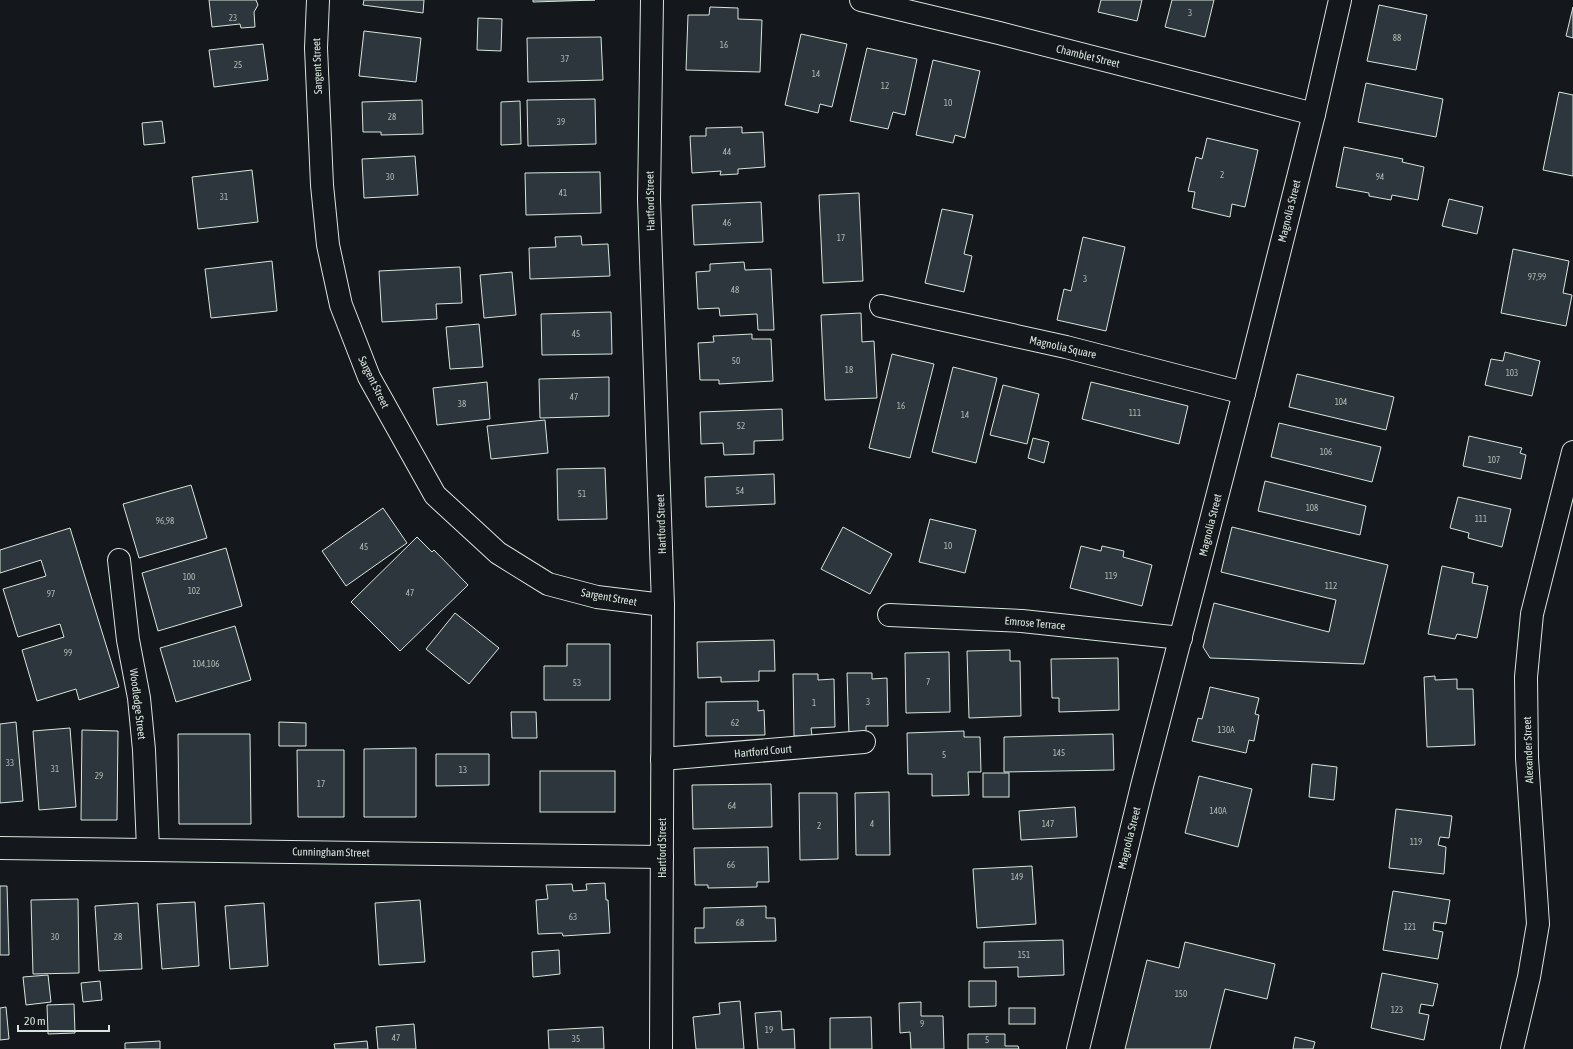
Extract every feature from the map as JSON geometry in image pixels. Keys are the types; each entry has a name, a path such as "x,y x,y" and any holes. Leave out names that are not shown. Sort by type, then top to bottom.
{"street":[{"name":"Sargent Street","path":"318,0 316,48 322,185 328,245 341,305 369,376 435,495 498,552 548,584 597,597 663,605"},
{"name":"Hartford Street","path":"652,0 649,199 663,605 661,1049"},
{"name":"Chamblet Street","path":"861,0 999,33 1314,114"},
{"name":"Magnolia Street","path":"1078,1049 1142,786 1244,393 1314,114 1340,0"},
{"name":"Magnolia Square","path":"881,306 1066,347 1244,393"},
{"name":"Alexander Street","path":"1512,1049 1529,977 1538,924 1527,758 1526,677 1532,621 1573,452"},
{"name":"Woodledge Street","path":"119,560 128,640 139,698 144,750 148,849"},
{"name":"Emrose Terrace","path":"888,615 1022,621 1181,638"},
{"name":"Hartford Court","path":"662,759 864,742"},
{"name":"Cunningham Street","path":"0,848 662,857"}],"building":[{"path":"209,0 256,0 258,5 254,12 255,27 241,28 240,24 212,27"},
{"path":"364,0 424,0 423,13 363,5"},
{"path":"533,0 595,0 533,2"},
{"path":"1101,0 1142,0 1137,21 1098,12"},
{"path":"1172,0 1214,0 1205,37 1165,27"},
{"path":"1379,5 1427,15 1416,70 1367,61"},
{"path":"710,7 738,8 738,19 762,20 760,72 686,70 688,15 709,15"},
{"path":"1573,7 1573,38 1566,36"},
{"path":"478,18 502,19 501,51 477,50"},
{"path":"364,31 421,38 416,82 359,76"},
{"path":"801,34 847,44 832,107 820,104 818,113 785,105"},
{"path":"601,37 603,80 528,82 527,38"},
{"path":"263,44 268,80 214,87 209,50"},
{"path":"867,48 917,59 905,115 893,112 888,129 850,121"},
{"path":"933,60 980,71 965,138 955,135 953,143 916,135"},
{"path":"1366,83 1443,99 1436,137 1358,122"},
{"path":"1559,92 1573,95 1573,176 1543,170"},
{"path":"595,99 596,144 528,146 527,100"},
{"path":"422,100 423,134 381,135 381,132 363,132 362,102"},
{"path":"520,101 521,144 501,145 501,102"},
{"path":"162,121 165,143 144,145 142,123"},
{"path":"742,127 742,133 763,132 765,167 738,169 738,174 720,175 721,171 692,173 690,136 706,136 706,128"},
{"path":"1207,138 1258,150 1245,207 1232,204 1230,217 1192,208 1195,192 1188,191 1196,157 1202,159"},
{"path":"1344,147 1403,159 1402,162 1424,167 1418,200 1392,195 1391,200 1369,196 1369,193 1336,187"},
{"path":"415,156 418,195 364,198 362,159"},
{"path":"252,170 258,222 198,229 192,177"},
{"path":"600,172 601,213 526,215 525,173"},
{"path":"859,193 863,281 823,283 819,195"},
{"path":"1449,199 1483,207 1477,234 1442,226"},
{"path":"761,202 763,242 694,245 692,205"},
{"path":"942,209 973,215 964,254 972,256 964,292 925,283"},
{"path":"581,236 582,245 608,244 610,276 530,279 529,248 556,247 555,237"},
{"path":"1083,237 1125,247 1106,331 1057,320 1064,289 1071,291"},
{"path":"1513,249 1569,261 1563,293 1572,295 1566,326 1501,313"},
{"path":"272,261 277,311 211,318 205,269"},
{"path":"744,262 745,270 771,269 774,330 758,330 757,314 720,316 719,308 698,309 696,272 710,271 710,264"},
{"path":"460,267 462,303 436,304 437,319 382,322 379,271"},
{"path":"512,272 516,315 484,318 480,275"},
{"path":"611,312 612,354 542,355 541,314"},
{"path":"861,313 862,342 874,341 877,398 825,400 821,315"},
{"path":"479,324 483,367 450,369 446,327"},
{"path":"752,334 752,339 771,339 773,381 719,384 719,380 700,380 698,343 714,342 713,336"},
{"path":"1505,352 1540,361 1532,396 1485,385 1491,359 1503,361"},
{"path":"892,354 934,364 910,458 869,448"},
{"path":"953,367 997,378 976,463 932,452"},
{"path":"1297,374 1394,397 1386,430 1289,407"},
{"path":"609,377 609,416 540,418 539,379"},
{"path":"487,382 490,419 437,425 433,388"},
{"path":"1091,382 1188,406 1179,444 1082,419"},
{"path":"1003,385 1039,394 1027,444 990,435"},
{"path":"782,409 783,440 754,441 754,454 724,455 723,443 701,444 700,412"},
{"path":"545,420 548,453 491,459 487,426"},
{"path":"1279,423 1381,447 1372,482 1271,457"},
{"path":"1469,436 1522,448 1520,453 1526,455 1521,479 1463,466"},
{"path":"1033,438 1049,442 1044,463 1028,458"},
{"path":"605,468 607,519 558,520 557,469"},
{"path":"774,474 775,504 706,507 705,477"},
{"path":"1265,481 1366,506 1360,535 1258,511"},
{"path":"191,485 207,538 139,558 123,504"},
{"path":"1458,497 1511,509 1502,547 1468,538 1469,533 1450,528"},
{"path":"383,508 407,543 346,586 322,551"},
{"path":"930,519 976,530 965,573 919,562"},
{"path":"843,527 892,554 870,594 821,569"},
{"path":"1232,527 1388,565 1364,664 1210,658 1203,647 1214,603 1329,632 1336,600 1221,572"},
{"path":"70,528 119,687 79,700 76,689 37,701 22,650 64,637 60,624 18,637 3,589 46,576 41,560 0,573 0,550"},
{"path":"417,537 432,552 434,550 468,585 400,651 351,602"},
{"path":"1081,546 1101,551 1102,546 1124,551 1123,557 1152,565 1142,606 1070,588"},
{"path":"226,548 242,606 158,631 142,573"},
{"path":"1442,566 1474,573 1472,583 1488,586 1477,638 1457,634 1455,639 1428,634"},
{"path":"455,613 499,648 469,684 426,649"},
{"path":"235,626 251,680 176,702 160,648"},
{"path":"774,640 775,671 759,671 759,681 721,682 721,677 698,678 697,642"},
{"path":"567,644 610,644 610,700 544,700 544,666 567,666"},
{"path":"1010,650 1010,661 1020,661 1021,716 969,718 967,651"},
{"path":"949,652 950,712 906,713 905,653"},
{"path":"1118,658 1119,710 1059,712 1059,698 1052,698 1051,659"},
{"path":"847,673 872,673 872,679 887,678 888,726 866,726 866,734 849,735"},
{"path":"793,674 818,674 818,680 834,679 835,727 811,728 812,736 794,736"},
{"path":"1435,676 1435,680 1457,679 1457,689 1473,689 1475,745 1427,747 1424,677"},
{"path":"1210,687 1259,698 1255,714 1259,715 1254,741 1249,740 1246,753 1192,741 1198,718 1202,719"},
{"path":"758,701 758,711 764,710 765,735 706,736 706,702"},
{"path":"511,712 536,712 537,738 512,738"},
{"path":"16,722 23,801 0,803 0,724"},
{"path":"279,722 306,723 306,746 279,746"},
{"path":"70,728 76,807 39,810 33,731"},
{"path":"82,730 118,731 117,820 81,820"},
{"path":"964,731 964,737 980,737 981,772 968,772 969,795 932,796 932,774 908,774 907,733"},
{"path":"178,734 250,734 251,824 179,824"},
{"path":"1113,734 1114,770 1004,772 1004,737"},
{"path":"416,748 416,817 364,817 364,749"},
{"path":"297,750 344,750 344,817 298,817"},
{"path":"436,754 489,754 489,785 436,786"},
{"path":"1312,764 1337,767 1334,800 1309,797"},
{"path":"540,771 615,771 615,812 540,812"},
{"path":"983,773 1009,773 1009,797 983,797"},
{"path":"1199,776 1252,789 1238,847 1185,833"},
{"path":"771,784 772,827 693,829 692,785"},
{"path":"889,792 890,855 856,855 855,793"},
{"path":"799,793 837,793 838,859 800,860"},
{"path":"1075,807 1077,837 1021,840 1019,811"},
{"path":"1396,809 1452,816 1449,838 1440,837 1438,845 1446,847 1444,874 1389,868"},
{"path":"768,847 769,882 757,882 757,887 708,888 708,885 695,885 694,848"},
{"path":"1032,866 1036,924 977,928 973,869"},
{"path":"605,883 606,900 608,900 610,933 563,936 562,933 538,934 536,900 548,899 546,885 572,884 573,891 587,890 586,884"},
{"path":"0,886 7,886 9,955 0,955"},
{"path":"1393,891 1450,900 1446,924 1434,922 1433,930 1443,932 1438,959 1383,950"},
{"path":"78,899 79,973 33,974 31,900"},
{"path":"420,900 425,962 379,965 375,903"},
{"path":"195,902 199,966 162,969 157,904"},
{"path":"138,903 142,969 99,971 95,906"},
{"path":"264,903 268,966 230,969 225,906"},
{"path":"766,906 766,918 775,918 776,941 695,943 695,928 704,928 704,908"},
{"path":"1063,940 1064,975 1018,977 1018,967 984,968 984,942"},
{"path":"1185,942 1275,964 1267,999 1225,989 1210,1049 1125,1049 1147,960 1179,968"},
{"path":"559,950 560,974 533,977 532,952"},
{"path":"1382,973 1438,984 1433,1006 1421,1004 1419,1013 1429,1015 1424,1040 1371,1028"},
{"path":"48,975 51,1002 26,1005 23,977"},
{"path":"100,981 102,1000 83,1002 81,983"},
{"path":"969,981 996,981 996,1006 969,1007"},
{"path":"740,1001 744,1049 696,1049 693,1017 720,1014 719,1003"},
{"path":"921,1002 921,1016 943,1016 944,1049 911,1049 910,1032 900,1033 899,1003"},
{"path":"74,1004 75,1033 48,1034 47,1005"},
{"path":"6,1007 9,1039 0,1040 0,1008"},
{"path":"1009,1008 1035,1008 1035,1024 1009,1024"},
{"path":"781,1011 782,1030 794,1029 795,1049 758,1049 755,1013"},
{"path":"871,1017 872,1049 830,1049 830,1018"},
{"path":"414,1024 416,1049 378,1049 376,1027"},
{"path":"603,1027 604,1049 549,1049 548,1030"},
{"path":"968,1034 1005,1034 1005,1046 1018,1046 1019,1049 968,1049"},
{"path":"1295,1037 1315,1042 1313,1049 1293,1049"},
{"path":"160,1041 160,1049 125,1049 125,1043"},
{"path":"367,1041 368,1049 335,1049 334,1044"}]}
